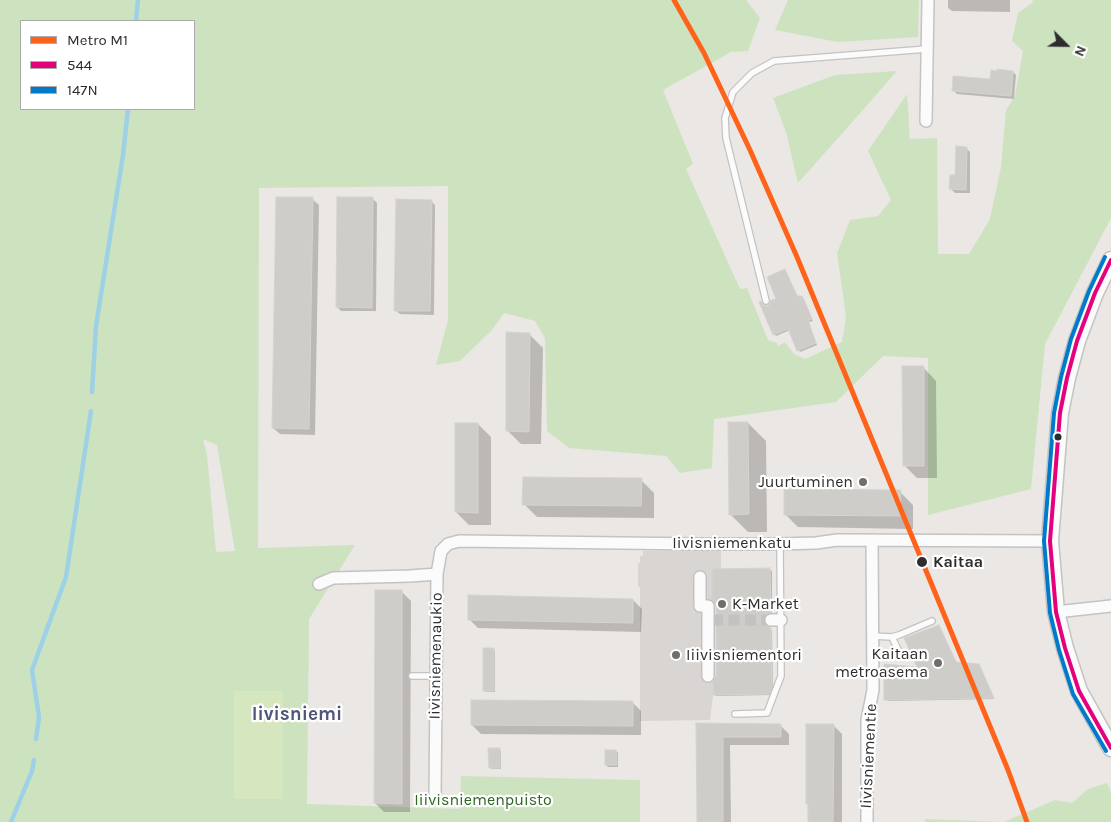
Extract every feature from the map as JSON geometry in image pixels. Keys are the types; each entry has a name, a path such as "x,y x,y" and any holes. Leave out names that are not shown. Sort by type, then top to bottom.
{"main road":[{"path":"1111,260 1094,293 1077,341 1067,378 1060,413 1050,541 1056,612 1065,648 1079,691 1111,748"}],"street":[{"path":"926,121 928,0"},
{"name":"Iivisniemenkatu","path":"437,574 441,551 448,544 459,541 780,544 816,543 837,540 1050,541"},
{"name":"Iivisniementie","path":"867,822 868,720 873,690 872,540"},
{"name":"Iivisniemenaukio","path":"319,584 333,578 437,574 435,798"},
{"path":"700,576 700,606 708,606 710,620 708,676"},
{"path":"1056,612 1111,606"}],"lane":[{"path":"766,301 726,138 725,118 734,92 752,73 774,61 927,49"},
{"path":"735,714 767,713 781,676 776,620 780,544"},
{"path":"872,636 892,637 932,621"},
{"path":"892,637 900,656"},
{"path":"412,676 436,676"}],"green space":[{"name":"Iiivisniemenpuisto","path":"0,0 746,0 760,18 748,51 731,52 663,90 693,164 686,169 740,289 747,288 768,340 777,343 778,346 785,342 794,354 805,359 842,342 846,317 837,253 850,220 878,216 891,200 868,151 907,94 910,139 937,138 938,254 969,254 990,219 1001,167 1006,110 1015,96 1023,51 1012,41 1018,13 1032,3 1033,0 1111,0 1111,218 1045,344 1031,489 928,515 928,358 883,356 836,402 714,419 712,468 680,473 666,456 569,448 547,431 545,338 535,321 504,313 492,330 460,361 436,365 448,320 448,186 259,188 258,548 355,545 309,619 307,804 460,809 461,776 640,780 640,822 0,822","holes":["203,439 217,445 235,551 216,552 207,455"]},
{"path":"788,0 919,0 918,37 838,42 775,30"},
{"path":"897,71 798,183 786,132 773,98 835,75"},
{"path":"234,691 283,691 283,799 234,799"},
{"path":"1107,783 1111,792 1111,822 1004,822 1055,800 1072,803 1088,789"},
{"path":"925,819 1004,822 925,822"}],"shaded area":[{"name":"Iiivisniementori","path":"643,551 721,551 721,569 712,569 713,695 710,720 640,721 640,587 638,587 638,563 640,563 640,556 643,556"}],"building":[{"path":"997,69 1013,71 1011,96 952,91 953,76 990,79 991,70 997,71"},
{"path":"956,146 967,147 966,190 949,189 950,175 955,175"},
{"path":"276,197 313,197 309,429 272,428"},
{"path":"337,197 373,197 372,308 336,307"},
{"path":"396,199 432,200 430,311 394,311"},
{"path":"785,269 797,296 802,296 812,319 808,320 816,343 797,351 788,329 773,335 759,302 761,301 763,305 767,306 771,300 776,299 767,277"},
{"path":"506,332 530,333 529,432 506,431"},
{"path":"902,366 924,366 924,466 903,466"},
{"path":"728,422 748,422 749,514 729,515"},
{"path":"455,423 478,423 478,513 455,512"},
{"path":"523,477 642,478 641,506 522,505"},
{"path":"784,489 901,490 900,516 784,515"},
{"path":"770,568 771,613 767,614 764,620 765,624 771,628 772,688 769,694 713,695 713,682 716,676 716,606 712,600 712,569"},
{"path":"375,590 402,590 402,804 374,803"},
{"path":"468,595 633,599 633,623 468,620"},
{"name":"Kaitaan metroasema","path":"939,625 956,662 979,664 994,698 884,700 884,664 917,667 904,638"},
{"path":"483,648 494,648 494,691 483,691"},
{"path":"471,700 633,701 633,726 471,725"},
{"path":"696,723 781,724 781,737 723,737 723,822 697,822"},
{"path":"806,724 834,724 833,822 808,822 808,804 806,804"},
{"path":"488,748 500,748 500,768 489,768"},
{"path":"605,750 616,750 617,765 605,765"}],"waterway":[{"path":"136,20 138,0"},
{"path":"92,392 96,326 123,155 128,110"},
{"path":"36,739 39,717 32,670 66,577 91,411"},
{"path":"11,822 32,771 34,760"}],"tunnel":[{"path":"712,620 771,620"}],"metro line":[{"name":"M1","path":"674,0 704,53 750,150 797,257 1008,770 1027,822"}],"transit line":[{"name":"147N","path":"1105,257 1089,291 1071,339 1061,377 1054,413 1044,541 1050,613 1059,650 1073,694 1106,751"},
{"name":"544","path":"1111,260 1095,293 1077,341 1067,378 1060,413 1050,541 1056,612 1065,648 1079,691 1111,748"}],"place":[{"name":"Juurtuminen","path":"863,482"},
{"name":"Kaitaa","path":"922,562"},
{"name":"K-Market","path":"722,604"},
{"name":"Iiivisniementori","path":"676,655"},
{"name":"Kaitaan metroasema","path":"938,663"}],"district":[{"name":"Iivisniemi","path":"297,715"}]}
